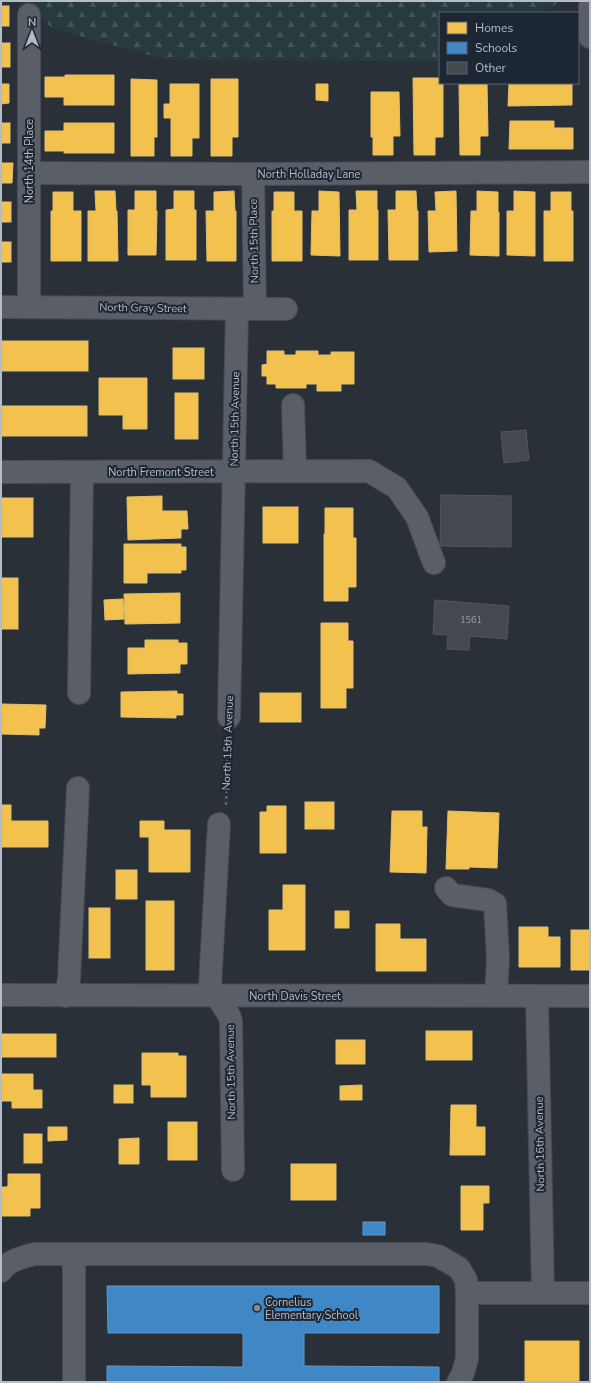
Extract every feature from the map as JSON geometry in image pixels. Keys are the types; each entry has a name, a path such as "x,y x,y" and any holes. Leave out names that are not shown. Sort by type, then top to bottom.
{"street":[{"path":"590,6 590,37"},
{"name":"North 14th Place","path":"29,15 29,307"},
{"name":"North Holladay Lane","path":"29,173 253,174 590,172"},
{"name":"North 15th Place","path":"246,309 253,174"},
{"name":"North Gray Street","path":"1,307 286,309"},
{"name":"North 15th Avenue","path":"229,717 234,472 246,309"},
{"path":"293,405 295,471"},
{"name":"North Fremont Street","path":"1,472 369,471 397,488 417,517 434,563"},
{"path":"79,693 82,472"},
{"path":"66,996 69,979 78,788"},
{"name":"North 15th Avenue","path":"219,824 210,986 229,1015 231,1021 233,1170"},
{"path":"446,888 452,895 488,900 495,904 498,958 496,996"},
{"name":"North Davis Street","path":"1,996 590,996"},
{"name":"North 16th Avenue","path":"537,996 543,1293"},
{"path":"1,1271 11,1262 35,1254 426,1254 438,1256 459,1268 466,1280 466,1359 463,1373 458,1382"},
{"path":"74,1254 74,1382"},
{"path":"467,1293 590,1293"}],"path":[{"name":"North 15th Avenue","path":"219,824 226,803 226,766 229,717"}],"green space":[{"path":"17,1 562,1 540,12 439,12 439,61 167,60 54,29"}],"building: Homes":[{"path":"1,6 9,6 9,26 1,26"},
{"path":"1,43 10,43 10,67 1,67"},
{"path":"65,75 114,75 114,105 64,105 64,97 45,97 45,77 65,77"},
{"path":"413,78 439,78 439,84 443,84 443,137 435,137 435,155 414,155"},
{"path":"131,79 157,80 157,137 154,137 154,156 131,156"},
{"path":"211,79 238,79 238,137 232,137 232,156 211,156"},
{"path":"1,84 9,84 9,103 1,104"},
{"path":"170,84 199,84 199,138 192,138 192,156 171,156 171,118 164,118 164,104 170,104"},
{"path":"316,84 328,84 328,101 316,100"},
{"path":"459,84 487,84 488,136 480,136 480,155 460,155"},
{"path":"509,84 572,84 572,105 508,106"},
{"path":"371,92 399,92 400,136 393,136 393,155 373,155 373,137 371,137"},
{"path":"510,121 554,121 554,128 573,128 573,149 509,149"},
{"path":"1,123 10,123 10,143 1,143"},
{"path":"64,123 114,123 114,153 64,153 64,151 45,151 45,131 64,131"},
{"path":"1,163 13,163 12,183 1,183"},
{"path":"95,191 115,191 118,261 88,261 88,211 96,211"},
{"path":"135,191 156,191 156,255 128,255 128,210 135,210"},
{"path":"174,191 194,191 194,210 196,210 196,260 166,260 166,210 174,209"},
{"path":"234,191 236,211 236,261 207,261 206,211 214,211 214,192"},
{"path":"319,191 339,192 340,256 311,255 312,211 319,211"},
{"path":"356,191 377,191 378,260 349,260 349,210 357,210"},
{"path":"396,191 416,191 418,211 418,260 389,260 388,210 396,210"},
{"path":"456,191 457,251 429,252 428,211 436,211 435,192"},
{"path":"477,191 498,192 499,256 470,255 471,211 477,211"},
{"path":"514,191 535,192 535,256 507,255 507,211 514,211"},
{"path":"53,192 73,192 73,211 81,211 81,261 51,261 51,211 53,211"},
{"path":"274,192 294,192 294,211 302,211 302,261 272,261 272,211 274,211"},
{"path":"551,192 571,192 571,211 573,211 573,261 544,261 544,211 551,211"},
{"path":"1,202 11,202 11,222 1,222"},
{"path":"1,242 11,242 11,262 1,262"},
{"path":"1,341 88,341 88,371 1,371"},
{"path":"173,348 204,348 204,379 173,379"},
{"path":"267,351 284,351 284,355 296,355 296,351 318,351 318,355 331,355 331,352 354,352 354,384 341,384 341,391 317,391 317,384 306,384 306,388 276,388 276,384 267,384 267,376 262,376 262,365 267,364"},
{"path":"99,378 147,378 147,429 123,429 123,415 99,415"},
{"path":"175,393 198,393 198,439 175,439"},
{"path":"1,406 87,406 87,436 1,436"},
{"path":"162,496 162,511 187,511 188,529 181,529 181,538 128,540 127,497"},
{"path":"1,498 33,498 33,537 1,537"},
{"path":"263,507 298,507 298,543 263,543"},
{"path":"325,508 353,508 353,538 356,538 356,587 348,587 348,601 324,601"},
{"path":"124,544 181,544 181,547 186,547 186,570 181,570 181,573 147,573 147,583 124,583"},
{"path":"1,578 18,578 18,629 1,629"},
{"path":"180,593 180,623 125,624 124,594"},
{"path":"123,599 124,619 105,620 104,600"},
{"path":"321,623 348,623 348,641 353,641 353,688 346,688 346,708 321,708"},
{"path":"145,640 178,640 178,643 187,643 187,664 180,664 180,673 128,674 128,648 145,648"},
{"path":"177,691 177,694 183,694 183,715 176,715 176,718 121,717 121,692"},
{"path":"260,693 301,693 301,722 260,722"},
{"path":"1,704 46,705 45,728 39,728 39,735 1,734"},
{"path":"305,802 334,802 334,829 305,829"},
{"path":"1,805 11,805 11,821 48,821 48,847 1,847"},
{"path":"267,806 286,806 286,853 260,853 260,812 267,812"},
{"path":"392,811 422,811 422,827 427,827 426,873 390,872"},
{"path":"448,811 499,813 497,868 469,867 469,869 446,869"},
{"path":"140,821 164,821 164,830 190,830 190,872 149,872 149,837 140,837"},
{"path":"116,870 137,870 137,899 116,899"},
{"path":"283,885 305,885 305,950 269,950 269,910 283,910"},
{"path":"146,901 174,901 174,970 146,970"},
{"path":"89,908 110,908 110,958 89,958"},
{"path":"335,911 349,911 349,928 335,928"},
{"path":"376,924 400,924 400,939 426,939 426,971 376,971"},
{"path":"519,927 548,927 548,937 560,937 560,967 519,967"},
{"path":"571,930 590,930 590,970 571,970"},
{"path":"426,1031 472,1031 472,1060 426,1060"},
{"path":"1,1034 56,1034 56,1057 1,1057"},
{"path":"336,1040 365,1040 365,1064 336,1064"},
{"path":"142,1053 178,1053 178,1056 186,1056 186,1097 151,1097 151,1085 142,1085"},
{"path":"1,1074 33,1074 33,1090 42,1090 42,1108 12,1108 12,1101 1,1101"},
{"path":"114,1085 133,1085 133,1103 114,1103"},
{"path":"362,1085 362,1100 340,1100 340,1086"},
{"path":"451,1105 476,1105 476,1127 485,1127 485,1155 450,1155"},
{"path":"168,1122 197,1122 197,1160 168,1160"},
{"path":"48,1127 67,1127 67,1140 48,1141"},
{"path":"24,1134 42,1134 42,1163 24,1163"},
{"path":"139,1138 139,1164 119,1164 119,1139"},
{"path":"291,1164 336,1164 336,1200 291,1200"},
{"path":"8,1174 40,1174 40,1208 30,1208 30,1216 1,1216 1,1187 8,1186"},
{"path":"461,1186 489,1186 489,1203 483,1203 483,1230 461,1230"},
{"path":"525,1341 579,1341 579,1381 525,1382"}],"building: Schools":[{"path":"363,1222 385,1222 385,1235 363,1235"},
{"path":"107,1286 439,1286 439,1333 304,1333 304,1366 439,1367 439,1382 107,1382 107,1366 243,1367 243,1333 108,1333"}],"building: Other":[{"path":"526,430 529,460 504,463 501,432"},
{"path":"441,495 511,496 511,547 440,546"},
{"path":"435,600 509,606 507,639 470,636 469,650 447,649 448,635 433,634"}],"place":[{"name":"Cornelius Elementary School","path":"257,1308"}]}
